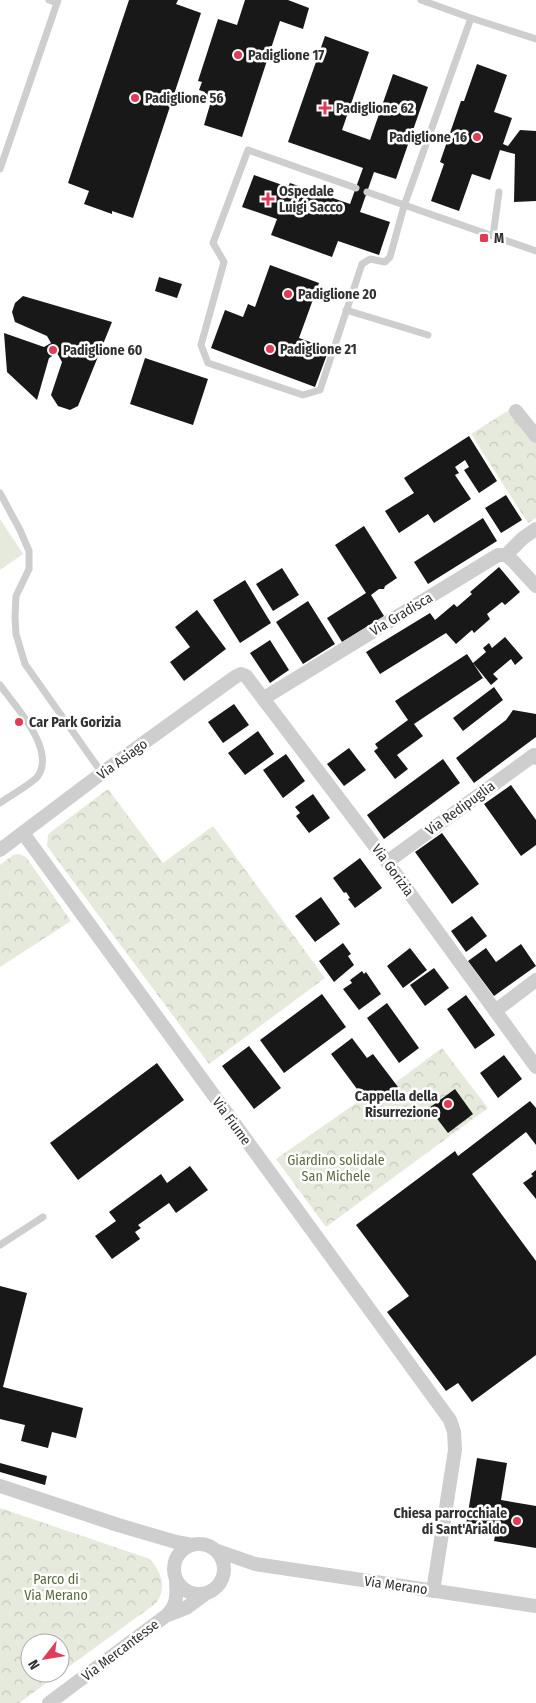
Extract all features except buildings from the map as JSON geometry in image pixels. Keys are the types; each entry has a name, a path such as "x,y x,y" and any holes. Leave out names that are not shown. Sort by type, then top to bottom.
{"street":[{"path":"516,411 536,436"},
{"name":"Via Gradisca","path":"264,698 498,555 506,555 523,538 536,530"},
{"path":"506,555 536,586"},
{"name":"Via Asiago","path":"0,850 235,676 240,674 246,676"},
{"name":"Via Gorizia","path":"246,676 387,862 536,1067"},
{"name":"Via Redipuglia","path":"387,862 535,756"},
{"name":"Via Fiume","path":"23,833 443,1408 454,1432 455,1450 433,1591"},
{"path":"495,1011 536,980"},
{"path":"0,1486 176,1542 204,1545 215,1550 223,1561 223,1577 219,1585 205,1594 189,1593 176,1582 167,1549 162,1544 118,1525"},
{"path":"173,1566 181,1551 192,1545"},
{"name":"Via Merano","path":"215,1550 255,1564 536,1606"},
{"path":"223,1577 238,1568 255,1564"},
{"name":"Via Mercantesse","path":"167,1615 175,1604 177,1596 176,1582"},
{"name":"Via Mercantesse","path":"49,1703 167,1615 186,1608 205,1594"}],"lane":[{"path":"0,169 58,1 49,0"},
{"path":"421,0 536,39"},
{"path":"356,188 248,150 213,243 224,262 201,345 208,363 303,395 320,390 362,264 370,259 386,262 390,257 404,206 471,18"},
{"path":"367,192 536,250"},
{"path":"493,236 499,192"},
{"path":"346,310 428,335"},
{"path":"0,493 29,551 29,569 16,596 15,617 16,634 25,664 102,773"},
{"path":"0,685 33,730 41,749 42,764 37,777 0,803"},
{"path":"0,1245 43,1217"}],"green space":[{"path":"509,410 536,444 536,518 528,523 471,434"},
{"path":"0,519 23,554 0,570"},
{"path":"108,789 163,863 213,826 325,978 209,1064 47,846 48,835 52,831"},
{"path":"19,854 26,857 71,921 0,967 0,865 13,855"},
{"name":"Giardino solidale San Michele","path":"442,1048 488,1108 326,1227 276,1159 372,1092 379,1101 398,1087 395,1083"},
{"name":"Parco di Via Merano","path":"0,1508 150,1559 162,1581 161,1593 155,1604 70,1666 70,1633 20,1633 20,1683 46,1683 19,1703 0,1703"}],"place":[{"name":"Padiglione 17","path":"238,55"},
{"name":"Padiglione 56","path":"135,98"},
{"name":"Padiglione 62","path":"325,108"},
{"name":"Padiglione 16","path":"477,137"},
{"name":"Ospedale Luigi Sacco","path":"268,199"},
{"name":"M","path":"484,238"},
{"name":"Padiglione 20","path":"288,294"},
{"name":"Padiglione 21","path":"270,349"},
{"name":"Padiglione 60","path":"53,350"},
{"name":"Car Park Gorizia","path":"19,722"},
{"name":"Cappella della Risurrezione","path":"448,1104"},
{"name":"Chiesa parrocchiale di Sant'Arialdo","path":"517,1521"}]}
